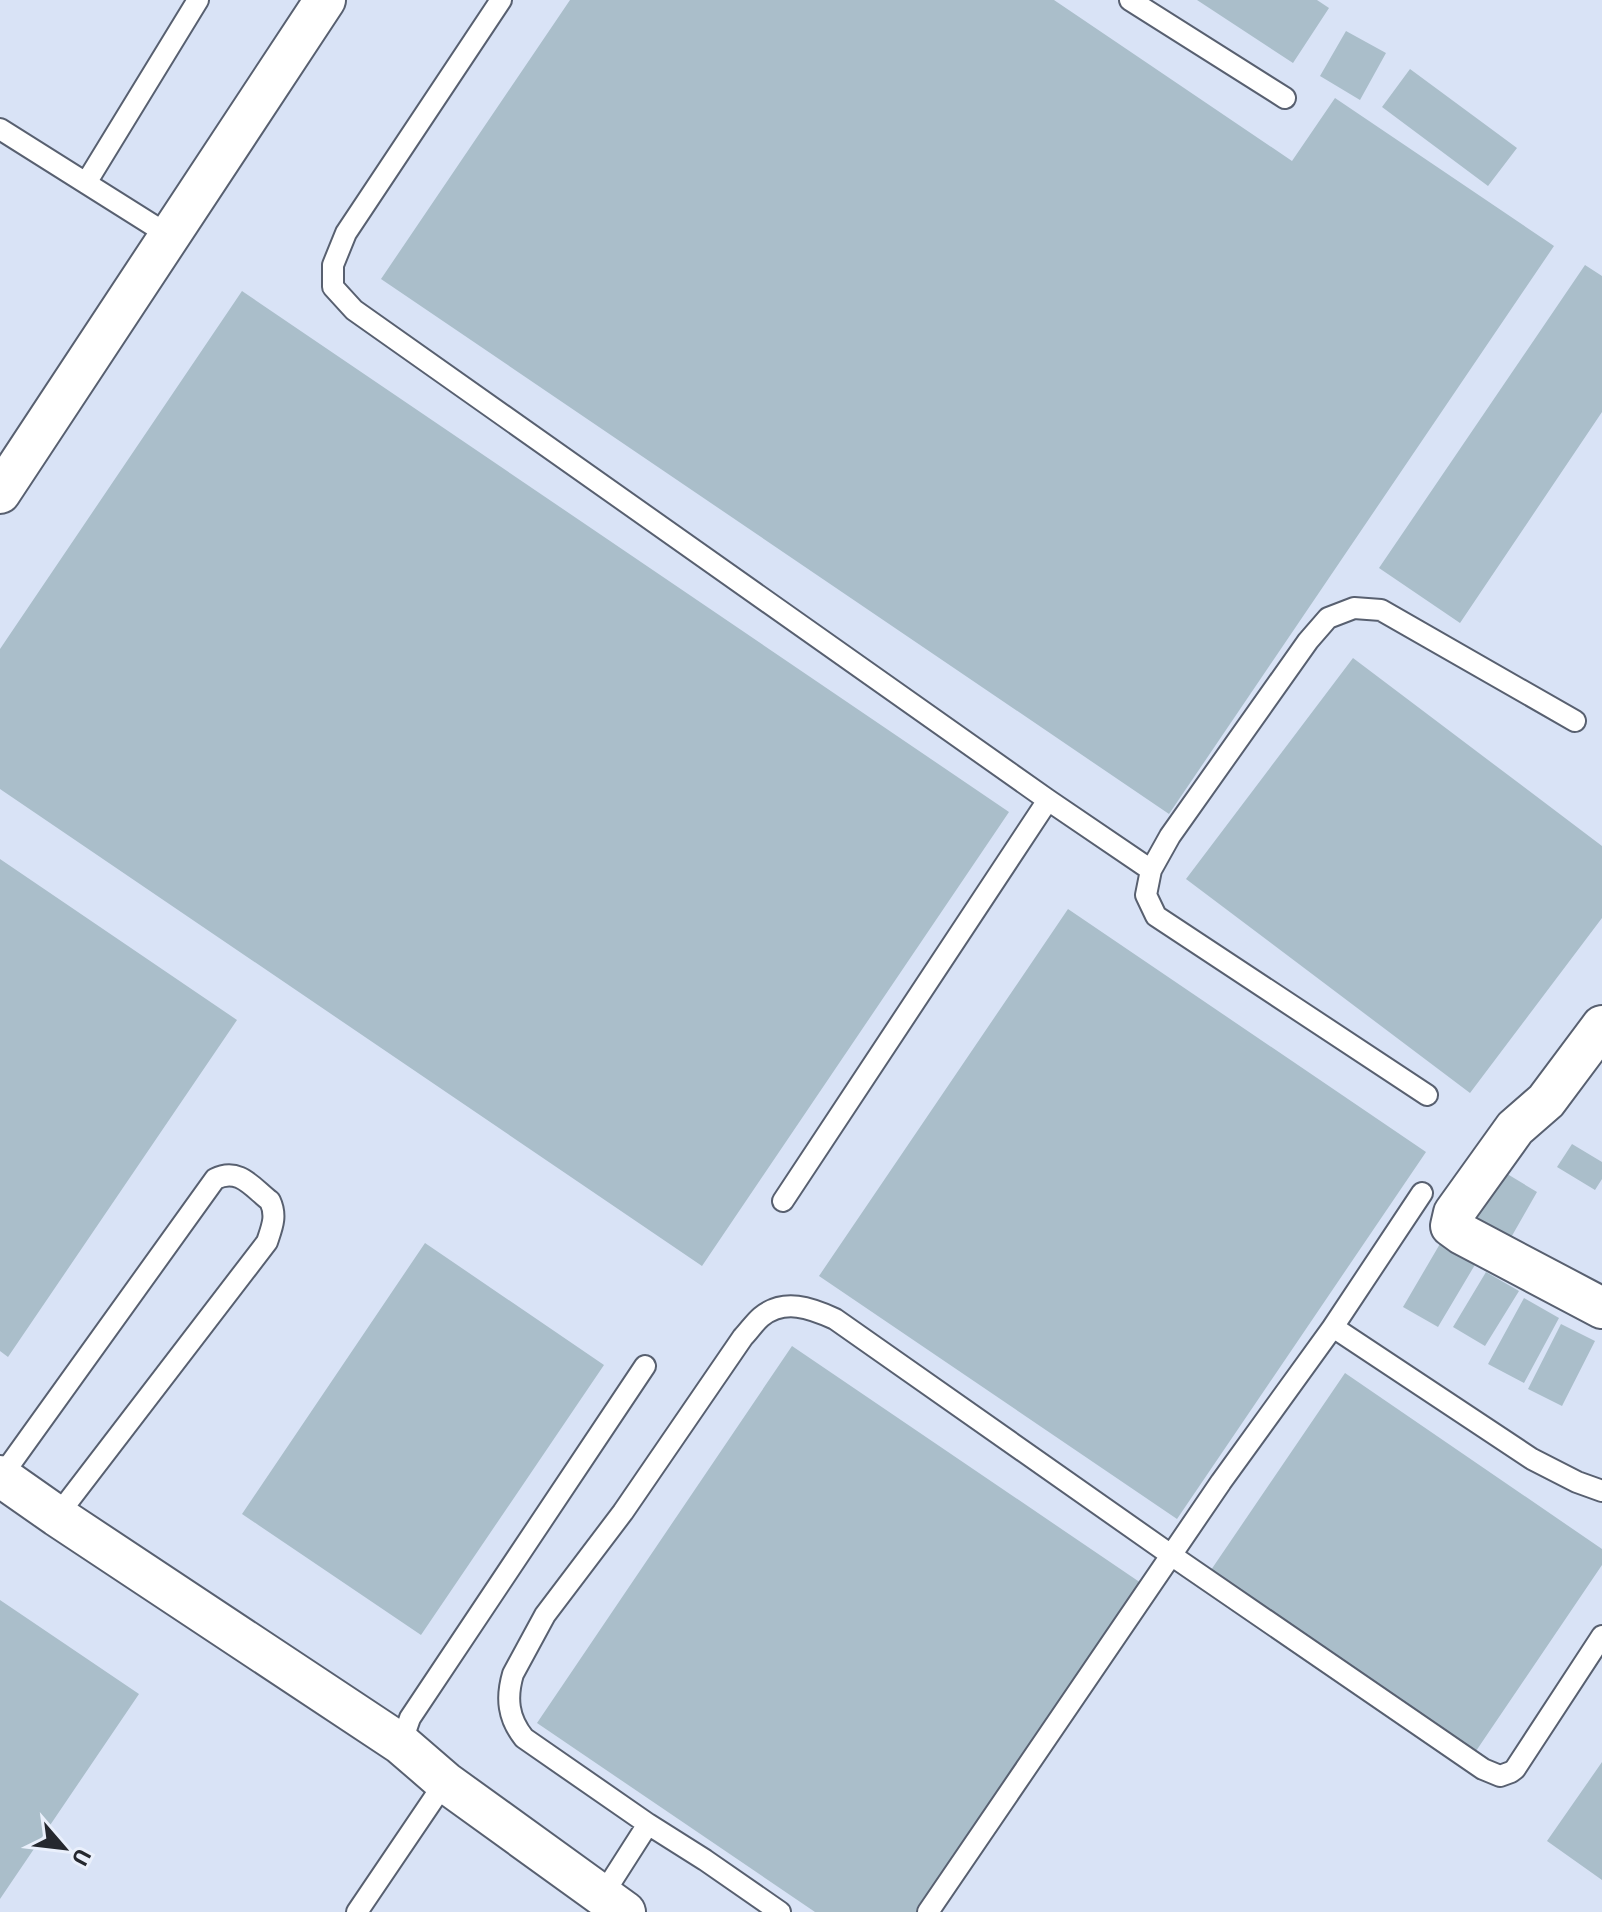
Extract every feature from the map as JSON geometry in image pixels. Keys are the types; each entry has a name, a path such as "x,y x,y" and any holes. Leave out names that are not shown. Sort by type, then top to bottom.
{"street":[{"path":"0,493 325,0"},
{"path":"1602,1026 1546,1101 1515,1128 1454,1213 1451,1226 1602,1308"},
{"path":"0,1476 401,1744 445,1782 613,1904"}],"lane":[{"path":"86,183 198,0"},
{"path":"501,0 346,233 333,265 333,287 354,310 1151,870"},
{"path":"1130,0 1285,98"},
{"path":"0,129 170,236"},
{"path":"1427,1095 1156,916 1146,895 1151,870 1170,836 1308,641 1328,618 1354,608 1381,610 1575,721"},
{"path":"783,1201 1048,800"},
{"path":"0,1476 215,1179 227,1174 237,1175 272,1205 274,1218 267,1242 57,1516"},
{"path":"928,1912 1221,1482 1333,1327 1422,1193"},
{"path":"780,1912 524,1738 514,1726 508,1693 513,1674 545,1615 623,1512 743,1337 762,1316 777,1308 803,1307 835,1319 1171,1555 1483,1769 1500,1776 1515,1769 1602,1636"},
{"path":"1333,1327 1532,1459 1602,1491"},
{"path":"401,1744 410,1718 645,1366"},
{"path":"357,1912 445,1782"},
{"path":"613,1904 648,1824"}],"building":[{"path":"570,0 1054,0 1292,161 1335,98 1554,246 1169,814 381,279"},
{"path":"1197,0 1317,0 1329,8 1293,63"},
{"path":"1346,31 1386,53 1360,100 1320,76"},
{"path":"1410,69 1517,148 1488,186 1382,107"},
{"path":"1585,265 1602,276 1602,412 1460,623 1379,568"},
{"path":"242,291 1009,812 702,1266 0,789 0,649"},
{"path":"1353,658 1602,846 1602,918 1470,1093 1186,879"},
{"path":"0,859 237,1020 8,1357 0,1351"},
{"path":"1068,909 1426,1152 1177,1519 819,1276"},
{"path":"1572,1144 1602,1162 1602,1179 1595,1190 1557,1167"},
{"path":"1499,1169 1537,1192 1509,1241 1470,1218"},
{"path":"1444,1237 1479,1258 1438,1327 1403,1307"},
{"path":"425,1243 604,1365 421,1635 242,1514"},
{"path":"1486,1272 1519,1291 1485,1346 1453,1327"},
{"path":"1524,1298 1559,1318 1524,1383 1488,1364"},
{"path":"1561,1324 1595,1341 1562,1406 1528,1389"},
{"path":"792,1346 1141,1583 919,1912 815,1912 537,1723"},
{"path":"1345,1373 1602,1549 1602,1565 1476,1751 1211,1570"},
{"path":"0,1600 139,1694 0,1899"},
{"path":"1602,1762 1602,1880 1547,1841"}]}
